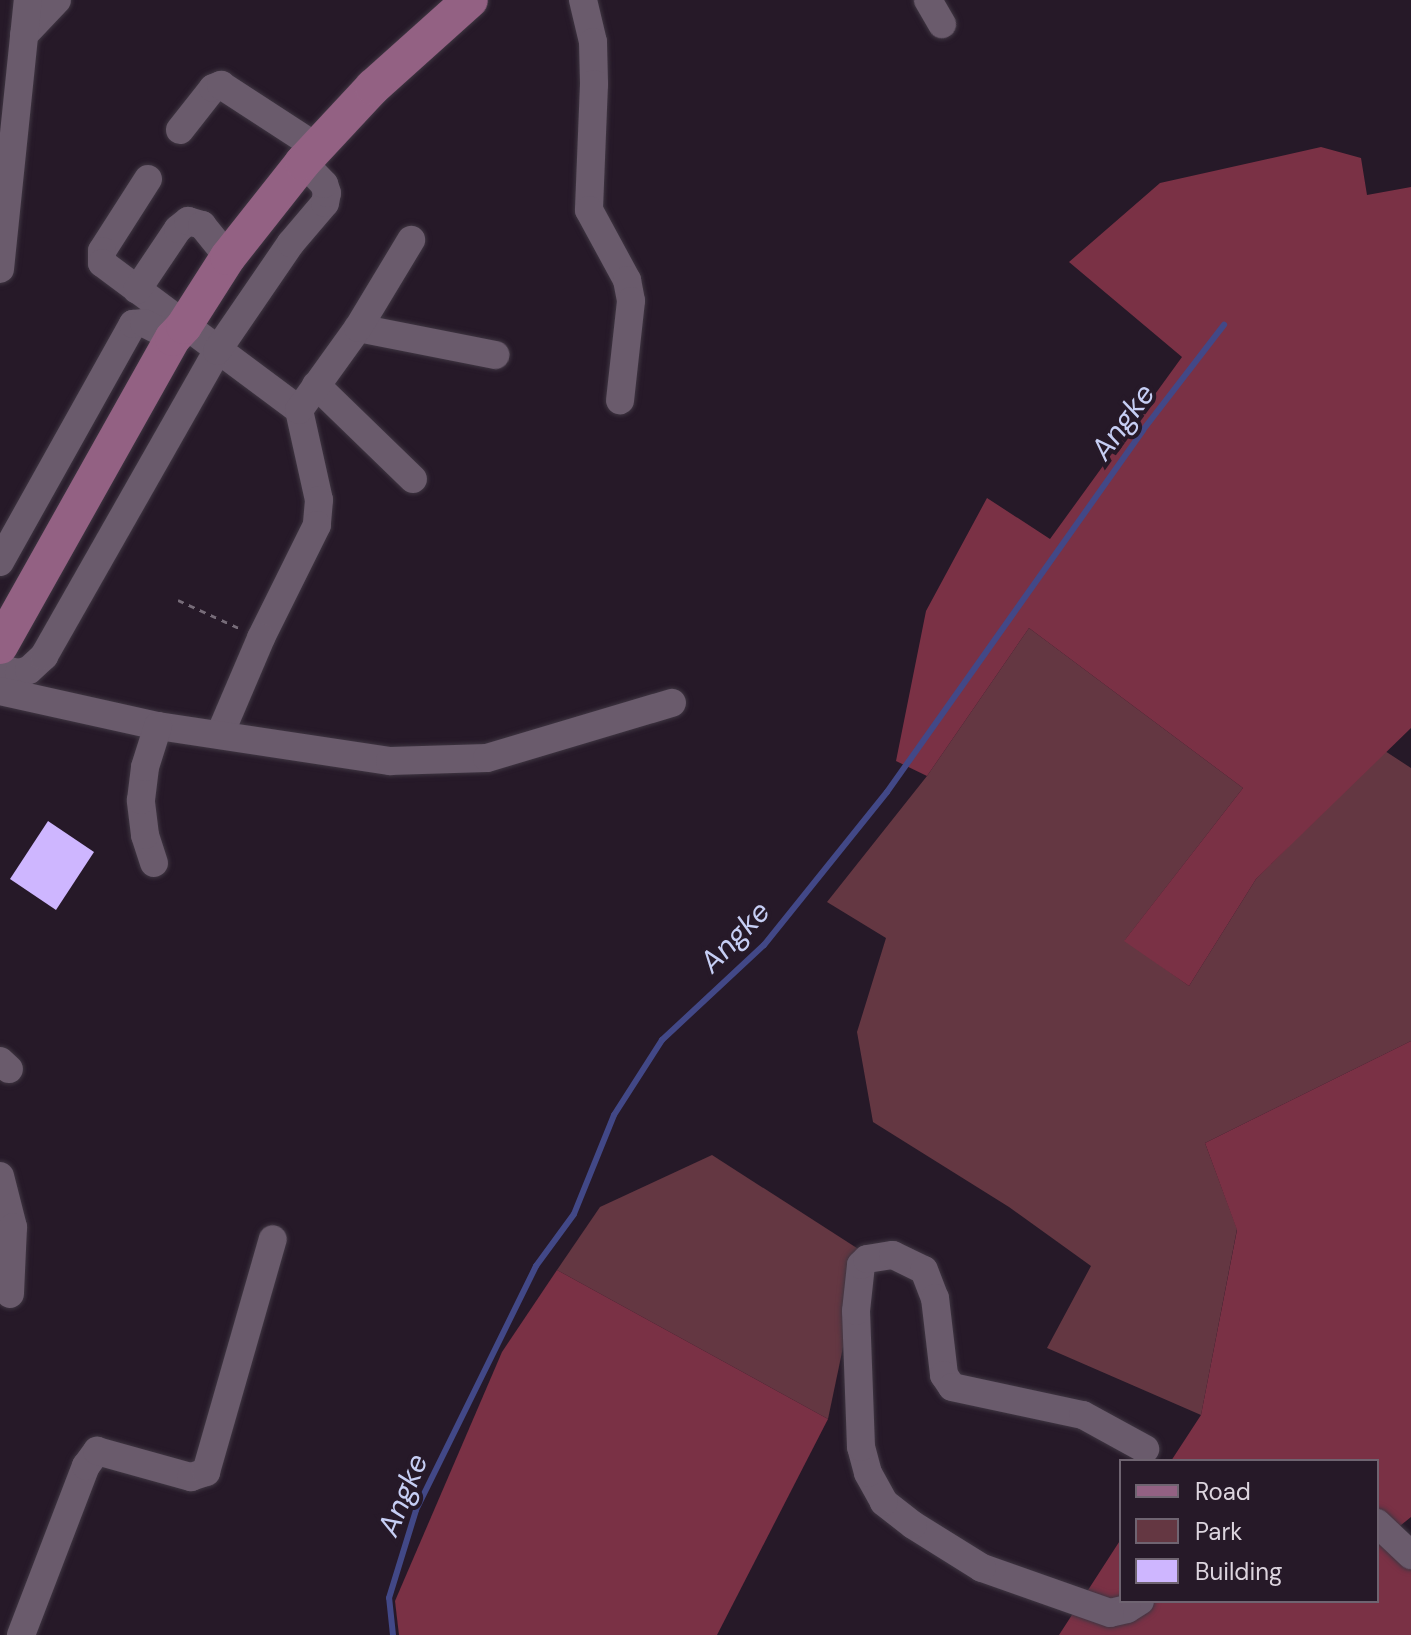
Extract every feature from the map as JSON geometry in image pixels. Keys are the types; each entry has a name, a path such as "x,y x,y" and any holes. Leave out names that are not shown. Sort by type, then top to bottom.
{"main road":[{"path":"0,646 178,332 228,257 311,155 373,87 470,0"}],"street":[{"path":"0,269 28,0"},
{"path":"24,35 57,0"},
{"path":"583,0 593,56 589,210 627,280 631,301 620,400"},
{"path":"928,0 942,24"},
{"path":"0,669 19,673 29,670 44,656 217,351 291,243 325,203 327,193 311,155 221,85 213,88 180,130"},
{"path":"148,179 102,251 102,263 137,290 178,332"},
{"path":"137,290 178,229 188,221 202,225 228,257"},
{"path":"299,410 358,328 411,240"},
{"path":"0,562 133,324 144,323 178,332 217,351 299,410 320,512 220,734"},
{"path":"358,328 495,355"},
{"path":"316,385 413,479"},
{"path":"0,691 158,726 390,761 487,758 672,703"},
{"path":"154,863 145,835 141,800 145,767 158,726"},
{"path":"0,1176 13,1227 10,1294"},
{"path":"21,1635 86,1466 97,1451 191,1477 206,1472 273,1239"},
{"path":"1137,1603 1110,1613 982,1568 913,1525 884,1502 868,1473 861,1447 856,1311 861,1265 867,1259 893,1255 924,1270 935,1298 944,1375 952,1387 1083,1415 1145,1449"},
{"path":"1379,1525 1411,1555"}],"path":[{"path":"178,600 261,638"}],"green space":[{"path":"1029,628 1243,788 1125,940 1189,986 1256,879 1385,751 1411,768 1411,1041 1205,1143 1237,1229 1201,1415 1047,1348 1091,1266 1009,1207 873,1122 857,1032 886,938 827,902 927,776"},
{"path":"712,1155 863,1252 828,1419 557,1270 600,1207"}],"shaded area":[{"path":"1321,147 1361,158 1367,195 1411,187 1411,728 1256,879 1189,986 1124,941 1243,788 1029,628 927,776 896,761 926,611 987,498 1050,539 1182,357 1069,262 1160,183"},
{"path":"1411,1041 1411,1517 1390,1534 1411,1566 1411,1635 1059,1635 1119,1542 1119,1603 1379,1603 1379,1459 1172,1459 1201,1415 1237,1230 1205,1143"},
{"path":"557,1270 828,1419 717,1635 399,1635 395,1601 502,1352"}],"building":[{"path":"48,821 94,852 56,910 10,879"}],"waterway":[{"name":"Angke","path":"393,1635 389,1598 416,1510 536,1266 574,1214 614,1115 662,1040 764,945 887,792 1143,430 1224,325"}]}
